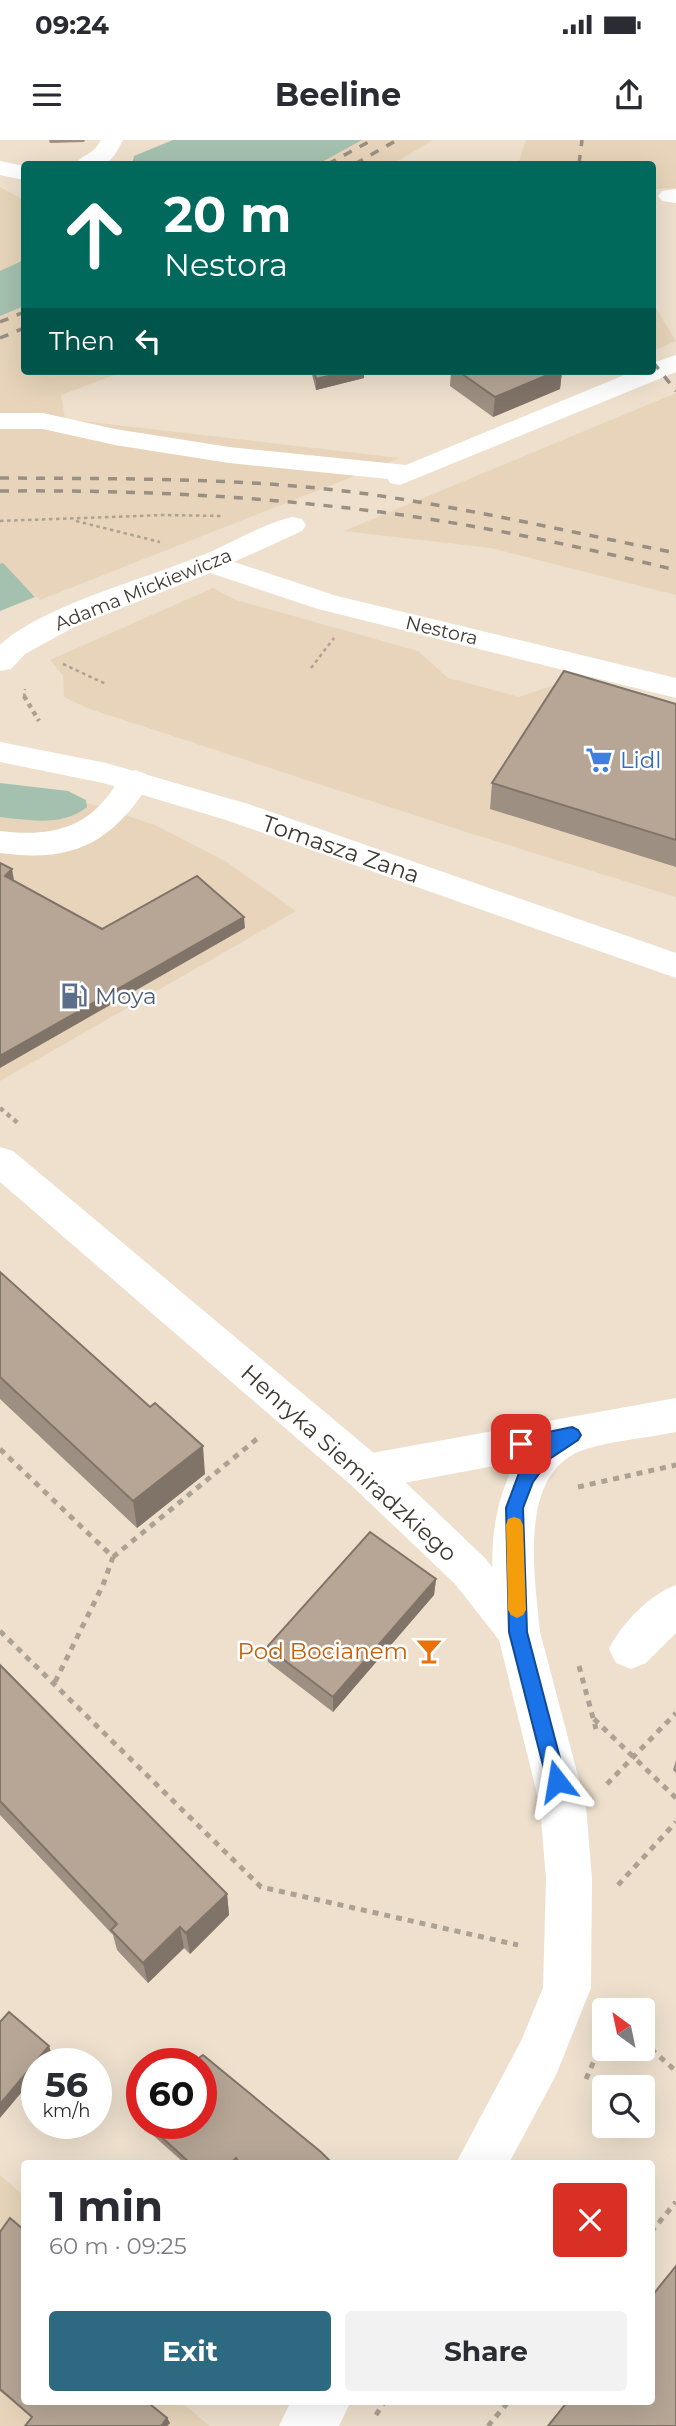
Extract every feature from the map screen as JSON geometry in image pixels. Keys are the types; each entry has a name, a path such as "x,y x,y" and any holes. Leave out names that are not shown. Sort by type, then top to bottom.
{"main road":[{"path":"0,168 21,172"},
{"path":"0,421 43,421 115,437 229,455 404,475 648,375"},
{"name":"Adama Mickiewicza","path":"0,662 21,641 49,627 210,563 292,525"},
{"name":"Nestora","path":"210,563 328,603 676,688"},
{"name":"Tomasza Zana","path":"0,752 135,781 237,812 676,966"},
{"path":"4,846 47,845 85,832 108,817 135,781"},
{"name":"Henryka Siemiradzkiego","path":"0,1161 366,1472 470,1572 518,1632 563,1806 569,1879 567,1987 539,2058 483,2160"},
{"path":"366,1472 676,1415"},
{"path":"518,1632 515,1508 525,1479 545,1453 572,1435"},
{"path":"631,1649 676,1604"},
{"path":"306,2426 321,2405"}],"path":[{"path":"0,521 164,515 233,516"},
{"path":"69,519 177,546 210,563"},
{"path":"311,668 339,632"},
{"path":"61,663 106,684"},
{"path":"25,685 24,698 33,716 44,727"},
{"path":"0,1108 21,1126"},
{"path":"54,1684 103,1585 113,1557 264,1434"},
{"path":"0,1449 113,1557"},
{"path":"572,1489 676,1465"},
{"path":"0,1631 261,1887 526,1947 526,1977 567,1987"},
{"path":"578,1664 596,1732"},
{"path":"602,1773 604,1787 676,1713"},
{"path":"594,1719 676,1798"},
{"path":"614,1875 615,1888 676,1822"},
{"path":"655,2052 676,2071"},
{"path":"655,2227 676,2202"},
{"path":"488,2426 506,2405"}],"shaded area":[{"path":"271,140 433,140 398,161 228,161"},
{"path":"526,140 676,140 676,188 656,189 656,161 519,161"},
{"path":"0,187 21,198 21,375 114,375 61,395 65,419 400,458 40,600 0,564"},
{"path":"656,309 676,341 656,350"},
{"path":"676,393 676,595 491,548 344,531"},
{"name":"Lidl","path":"213,588 236,600 418,651 448,678 519,697 568,680 676,704 676,897 463,831 87,708 64,697 63,675 50,660"},
{"name":"Moya","path":"0,791 88,803 155,825 225,861 296,911 0,1081"},
{"path":"0,2175 21,2193 21,2405 185,2405 210,2426 0,2426"}],"green space":[{"path":"173,140 362,140 324,161 133,161 134,156"},
{"path":"21,261 21,307 0,316 0,271"},
{"path":"3,563 35,597 0,611 0,564"},
{"path":"0,783 68,791 86,800 87,807 56,820 0,817"}],"building":[{"path":"315,375 332,375 316,379"},
{"path":"464,375 547,375 495,397"},
{"name":"Lidl","path":"564,671 676,704 676,840 492,783"},
{"path":"0,863 12,869 5,876 102,929 197,876 244,917 0,1056"},
{"path":"0,1272 150,1407 155,1403 203,1446 133,1501 0,1377"},
{"path":"370,1532 436,1579 333,1697 267,1647"},
{"path":"0,1665 227,1894 186,1933 180,1927 143,1963 111,1930 117,1924 0,1801"},
{"path":"9,2012 49,2046 21,2048 21,2079 0,2104 0,2022"},
{"path":"217,2067 329,2160 236,2158 187,2160 164,2139 217,2139"},
{"path":"10,2218 21,2227 21,2405 151,2405 167,2418 161,2426 25,2426 32,2417 0,2389 0,2232"},
{"path":"676,2266 676,2426 548,2426 565,2405 655,2405 655,2292"}],"railway":[{"path":"334,161 372,140"},
{"path":"360,161 397,140"},
{"path":"579,161 582,140"},
{"path":"0,322 21,313"},
{"path":"0,338 21,329"},
{"path":"656,366 676,391"},
{"path":"0,478 195,480 340,490 460,509 676,553"},
{"path":"0,491 169,494 338,507 508,533 676,570"}],"slow traffic":[{"path":"514,1525 517,1610"}],"place":[{"name":"Lidl","path":"599,760"},
{"name":"Moya","path":"74,996"},
{"name":"Pod Bocianem","path":"429,1651"}],"route":[{"path":"521,1444 572,1435 545,1453 525,1479 515,1508 518,1632 557,1781"}]}
